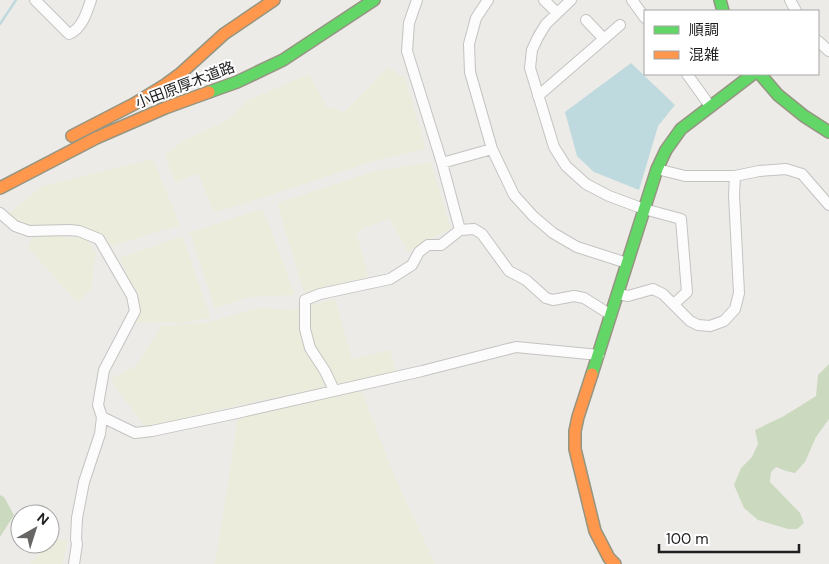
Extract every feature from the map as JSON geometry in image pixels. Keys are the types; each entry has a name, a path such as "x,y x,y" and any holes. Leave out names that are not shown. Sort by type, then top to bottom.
{"main road":[{"name":"小田原厚木道路","path":"59,143 134,104 165,85 224,34 274,0"},
{"name":"小田原厚木道路","path":"0,188 96,138 165,108 262,71 283,60 374,0"},
{"path":"616,564 609,558 595,531 575,449 575,431 578,417 644,209 666,150 681,129 752,75"},
{"path":"761,75 778,95 804,116 829,132"}],"street":[{"path":"34,0 69,34 74,32 86,14 91,0"},
{"path":"417,0 409,23 407,51 442,163 460,230"},
{"path":"488,0 476,18 469,44 470,72 492,149 514,195 533,216 553,233 577,246 627,263"},
{"path":"544,0 557,14"},
{"path":"572,0 546,24 532,50 530,68 554,148 566,166 586,184 609,196 644,209 680,219 687,292 674,304"},
{"path":"632,0 644,17"},
{"path":"586,20 604,39"},
{"path":"538,96 620,25"},
{"path":"819,42 829,51"},
{"path":"688,75 710,106"},
{"path":"442,163 492,149"},
{"path":"658,169 685,176 735,176 759,171 786,169 802,174 829,205"},
{"path":"618,294 628,296 654,289 674,304 690,321 698,325 710,326 724,321 735,309 739,293 734,195 735,176"},
{"path":"0,213 15,226 29,231 79,231 100,239 132,296 135,311 104,370 98,405 102,417 100,434 82,491 77,518 77,544 74,564"},
{"path":"334,390 325,371 310,348 305,329 305,300 320,294 390,279 412,265 420,252 428,245 441,245 460,230 474,229 482,234 509,271 526,280 546,298 553,300 574,296 584,298 611,315"},
{"path":"102,417 136,433 228,415 516,347 599,355"}],"green space":[{"path":"388,67 405,78 426,149 381,159 214,213 198,173 175,183 165,154 185,140 226,121 249,100 309,74 327,107 344,112"},
{"path":"153,159 180,225 112,246 98,232 77,225 23,225 8,214 42,186"},
{"path":"431,162 451,229 425,241 408,252 389,218 356,232 369,277 304,292 277,203 375,171"},
{"path":"263,209 295,295 250,297 215,308 190,232"},
{"path":"33,235 87,239 96,253 91,290 77,302 28,248"},
{"path":"182,236 211,318 182,323 131,322 136,298 120,258"},
{"path":"335,299 352,359 390,350 396,372 145,427 110,379 136,366 161,326 207,323 257,308 295,310"},
{"path":"829,364 829,419 816,437 805,462 795,473 776,467 771,472 770,482 800,513 804,523 797,529 788,529 758,520 744,508 734,485 741,468 752,457 758,444 755,430 784,416 816,396 818,375"},
{"path":"361,390 395,477 435,564 215,564 238,418"},
{"path":"0,495 4,497 10,508 10,521 0,537"},
{"path":"60,540 68,540 63,564 30,564 39,554 60,554"}],"water":[{"path":"631,63 675,105 658,126 639,190 594,172 577,156 565,112"}],"waterway":[{"path":"0,24 16,0"}],"traffic: fast":[{"path":"209,92 237,82 283,60 374,0"},
{"path":"720,0 723,10"},
{"path":"592,374 657,169 666,150 681,129 752,75"},
{"path":"761,75 778,95 804,116 829,132"}],"traffic: slow":[{"path":"72,136 134,104 165,85 224,34 274,0"},
{"path":"0,188 96,138 165,108 209,92"},
{"path":"592,374 578,417 575,431 575,449 595,531 609,558 615,564"}]}
